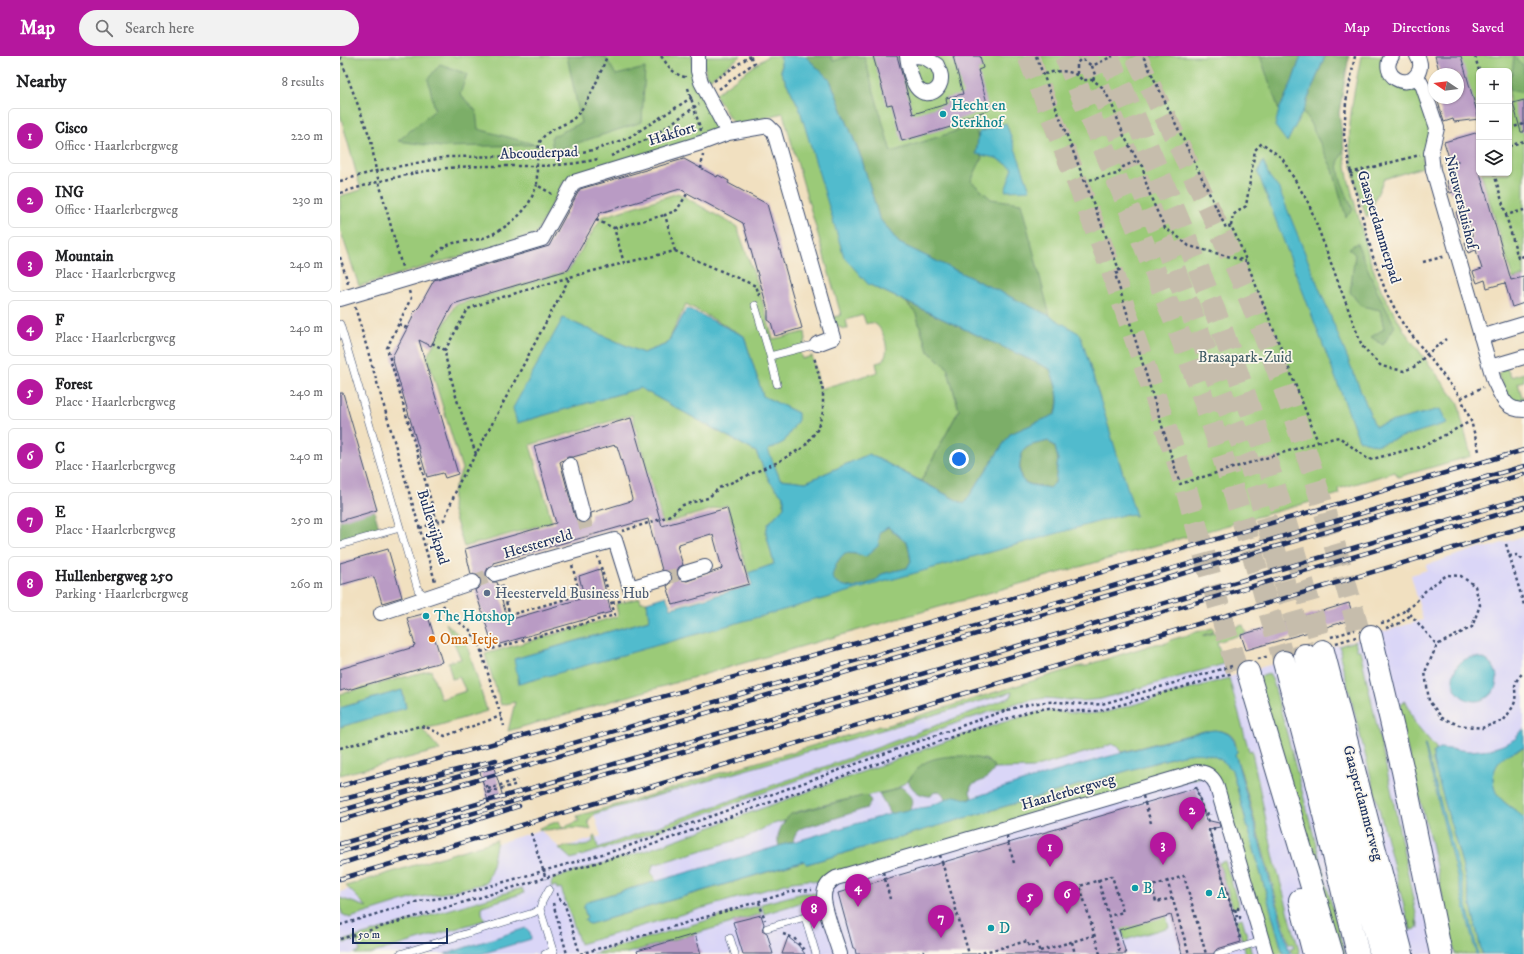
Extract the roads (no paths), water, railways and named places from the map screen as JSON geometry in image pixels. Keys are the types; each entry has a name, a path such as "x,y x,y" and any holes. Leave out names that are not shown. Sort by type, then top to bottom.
{"highway":[{"path":"1369,632 1406,787 1441,954"},
{"path":"1369,632 1395,788 1428,954"},
{"name":"Gaasperdammerweg","path":"1381,954 1323,647 1402,954"},
{"path":"1280,658 1318,790 1358,954"},
{"path":"1314,954 1259,745 1242,669 1332,954"}],"street":[{"path":"698,56 698,71 728,133"},
{"path":"907,56 909,68 917,88 925,93 930,94 935,92 940,83 941,76 937,65 924,57 916,56"},
{"path":"1392,56 1388,65 1390,73 1395,79 1402,82 1410,81 1417,76"},
{"name":"Nieuwersluishof","path":"1417,56 1420,59 1421,68 1417,76 1423,88 1437,128 1431,152 1433,170 1494,381 1506,405 1516,410 1524,410"},
{"name":"Hakfort","path":"340,299 542,239 574,182 704,142 728,133 768,126 774,132 833,338 813,344"},
{"path":"1481,337 1524,324"},
{"path":"1490,367 1524,357"},
{"name":"Heesterveld","path":"570,465 583,515"},
{"name":"Heesterveld","path":"496,574 568,552 591,542 615,540 630,588 664,578"},
{"path":"685,573 704,567"},
{"path":"381,613 473,582"},
{"name":"Haarlerbergweg","path":"840,954 824,900 824,894 828,884 836,878 1201,772 1212,777 1216,784 1261,946"}],"lane":[{"path":"755,305 777,384"},
{"path":"340,324 418,590 433,596"},
{"name":"Hakfort","path":"770,356 813,344"},
{"path":"340,545 400,528"},
{"path":"1369,632 1377,696"},
{"path":"1388,739 1406,787"},
{"path":"545,954 553,953 540,909 549,890"},
{"path":"400,954 533,913 540,909"},
{"path":"767,928 805,917 816,954"},
{"path":"730,938 734,954"},
{"path":"1218,954 1242,944 1261,946"}],"water":[{"path":"780,56 805,56 830,80 862,160 879,218 899,243 1050,316 1080,334 1136,516 1126,514 519,684 514,659 649,620 647,602 666,596 671,608 752,585 748,573 774,564 766,533 768,524 784,507 784,497 770,482 756,452 640,388 517,423 513,408 563,318 643,353 667,344 687,308 744,336 763,396 798,413 798,420 784,442 768,450 780,479 806,482 869,454 964,504 1010,434 1056,414 1058,397 1050,369 868,284 844,257 799,107 781,72","holes":["1048,441 1055,447 1058,459 1055,483 1049,488 1030,485 1020,476 1020,462 1023,452 1028,447","888,527 908,544 911,561 907,568 882,574 876,581 854,588 837,584 832,577 836,564 840,558 845,553 858,554 865,557 878,546 880,532"]},
{"path":"1301,56 1325,56 1303,111 1287,142 1275,126 1279,110 1292,82"},
{"path":"1006,123 1030,190 1005,191 1013,168 996,158 976,154 979,132"},
{"path":"1263,161 1269,176 1279,189 1375,426 1440,409 1447,423 1376,445 1359,440 1258,173"},
{"path":"1471,657 1479,657 1484,658 1491,663 1496,670 1496,688 1491,695 1484,700 1471,701 1463,698 1456,691 1453,683 1453,675 1456,667 1463,660"},
{"path":"402,690 406,708 340,727 340,708"},
{"path":"1524,728 1524,748 1512,752 1499,762 1494,772 1493,783 1498,796 1524,818 1524,954 1482,954 1461,860 1433,761 1433,753 1440,748 1470,751 1491,749 1515,739"},
{"path":"1215,730 1228,734 1233,739 1237,752 1235,754 1290,954 1283,954 1232,770 1214,756 1200,753 1178,756 807,864 804,861 590,924 587,923 585,919 587,918 584,906 588,901 897,812 927,807 955,796 970,800 1001,788 1088,762 1205,731"},
{"path":"1424,744 1461,879 1478,954 1476,954"},
{"path":"526,928 530,932 531,939 481,954 445,954"}],"tunnel":[{"path":"1028,56 1110,266 1178,463 1238,675"},
{"path":"1065,56 1160,283 1189,359 1239,509 1284,662"},
{"path":"1086,56 1165,244 1253,474 1305,655"},
{"path":"1108,56 1154,161 1212,302 1265,455 1323,651"},
{"path":"1136,56 1231,257 1275,363 1315,480 1361,639"},
{"path":"583,515 588,536"},
{"path":"664,578 685,573"},
{"path":"473,582 494,574"}],"railway":[{"path":"340,786 864,641 1524,450"},
{"path":"340,811 1524,466"},
{"path":"340,820 1524,474"},
{"path":"340,844 1524,498"},
{"path":"340,852 1524,507"},
{"path":"340,879 1524,527"},
{"path":"340,800 496,760"},
{"path":"340,864 519,806"}],"place":[{"name":"Hecht en Sterkhof","path":"943,114"},
{"name":"Heesterveld Business Hub","path":"487,593"},
{"name":"The Hotshop","path":"426,616"},
{"name":"Oma Ietje","path":"432,639"},
{"name":"ING","path":"1192,830"},
{"name":"Mountain","path":"1163,865"},
{"name":"Cisco","path":"1050,867"},
{"name":"B","path":"1135,888"},
{"name":"A","path":"1209,893"},
{"name":"F","path":"858,907"},
{"name":"C","path":"1067,914"},
{"name":"Forest","path":"1030,916"},
{"name":"D","path":"991,928"},
{"name":"Hullenbergweg 250","path":"814,929"},
{"name":"E","path":"941,938"}],"park label":[{"name":"Brasapark-Zuid","path":"1245,357"}]}
